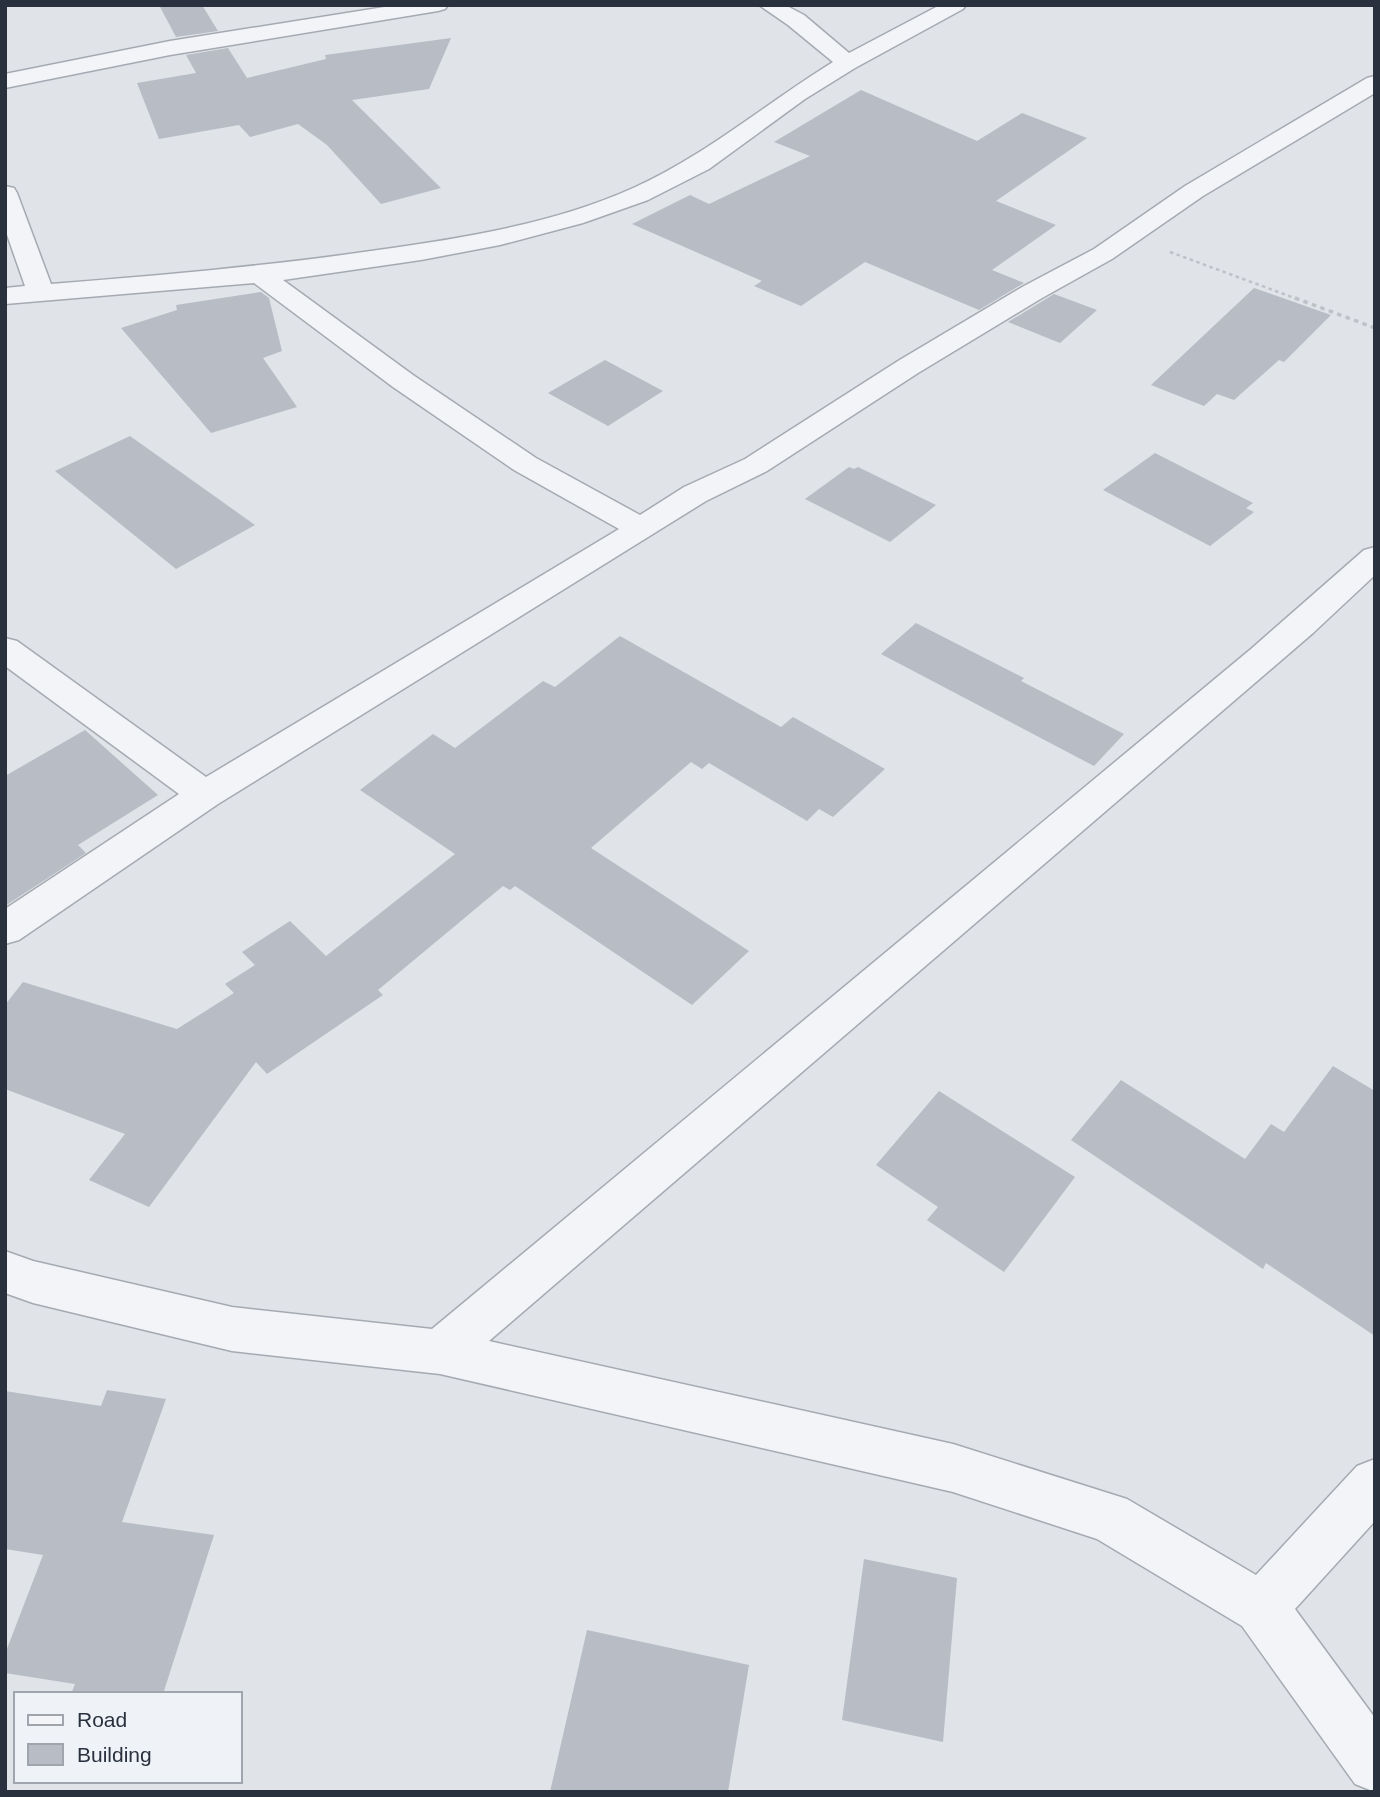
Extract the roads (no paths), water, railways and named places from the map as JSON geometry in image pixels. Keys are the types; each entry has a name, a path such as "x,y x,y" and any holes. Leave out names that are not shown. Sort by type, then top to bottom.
{"street":[{"path":"5,81 342,13 438,5"},
{"path":"769,5 796,20 847,63"},
{"path":"5,296 40,291 260,275 500,237 574,218 639,195 700,164 797,94 847,63 957,5"},
{"path":"5,929 205,795 596,557 639,527 695,494 756,465 908,367 1130,237 1194,191 1375,83"},
{"path":"5,193 40,291"},
{"path":"260,275 404,382 524,464 639,527"},
{"path":"440,1352 675,1158 1144,755 1338,593 1375,557"},
{"path":"5,649 205,795"},
{"path":"5,1272 33,1282 232,1329 440,1352 953,1468 1110,1517 1261,1607 1375,1764"},
{"path":"1261,1607 1375,1484"}]}
